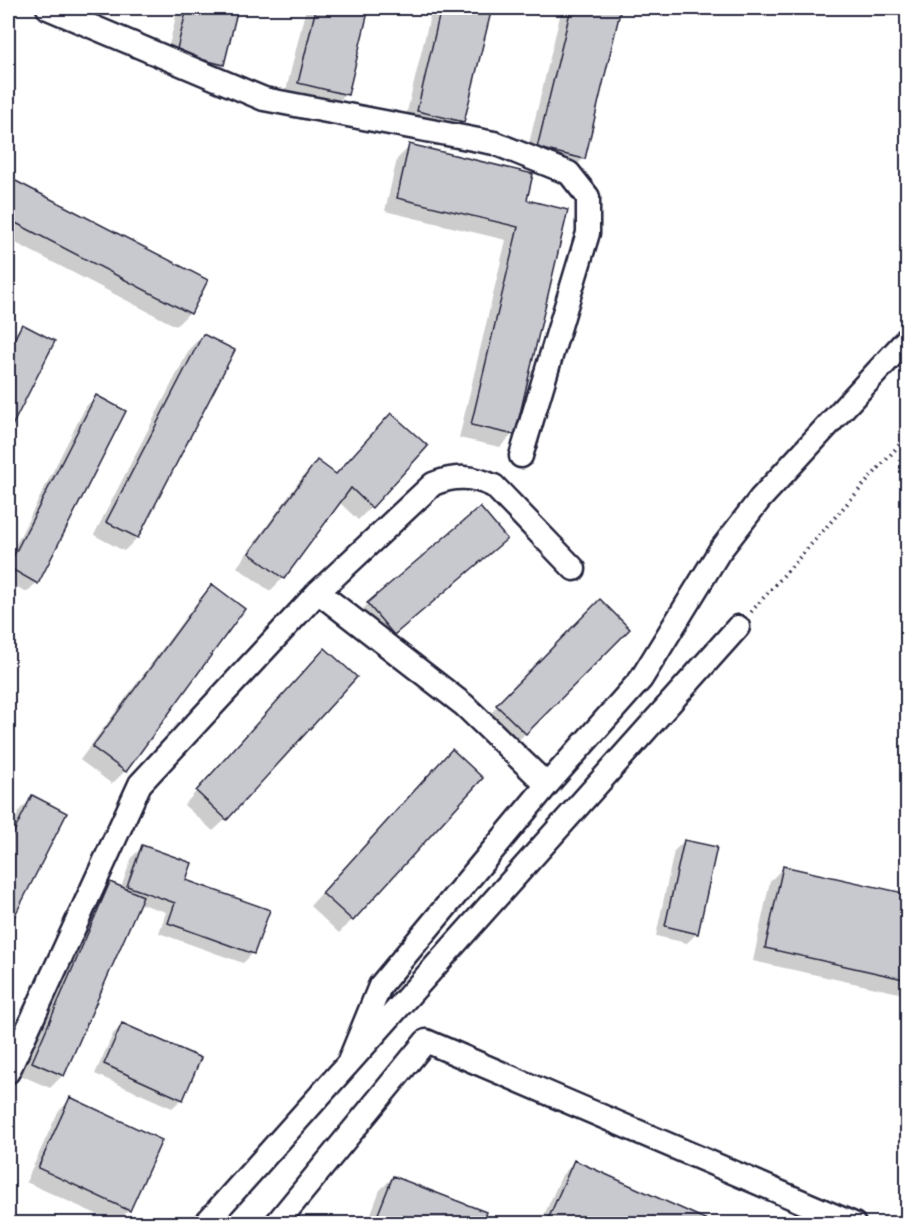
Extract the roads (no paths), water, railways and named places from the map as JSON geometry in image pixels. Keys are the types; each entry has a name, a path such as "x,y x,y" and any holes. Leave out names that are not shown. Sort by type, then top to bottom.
{"street":[{"path":"48,8 264,99 494,143 568,173 588,197 588,233 521,456"},
{"path":"348,1064 380,986 547,785 641,680 719,552 760,499 908,338"},
{"path":"8,1072 140,784 318,592 433,484 448,478 464,476 480,479 494,486 574,569"},
{"path":"318,592 464,705 547,785"},
{"path":"205,1224 738,627"},
{"path":"276,1224 426,1041 854,1224"}]}
